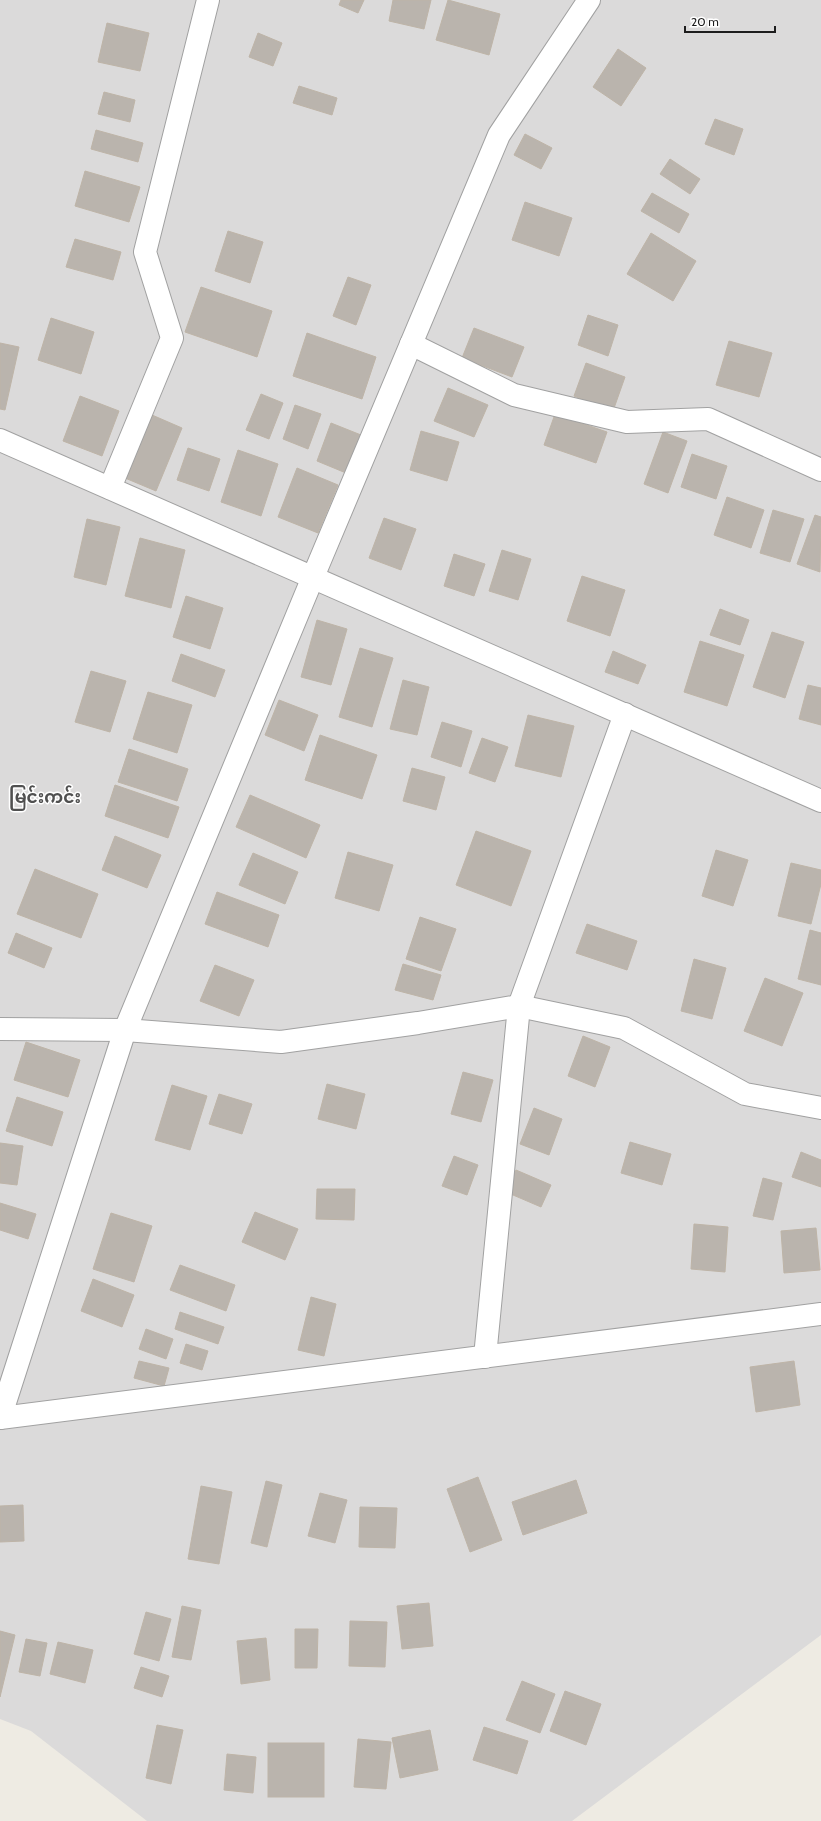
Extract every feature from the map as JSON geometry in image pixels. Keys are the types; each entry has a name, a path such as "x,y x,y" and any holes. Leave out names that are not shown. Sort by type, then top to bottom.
{"street":[{"path":"110,488 172,338 145,252 208,0"},
{"path":"589,0 499,135 313,577 125,1030 0,1418 821,1314"},
{"path":"411,344 514,395 627,422 708,419 821,470"},
{"path":"0,440 821,801"},
{"path":"485,1357 519,1006 625,714"},
{"path":"0,1029 125,1030 281,1042 418,1023 519,1006 624,1028 745,1094 821,1108"}],"shaded area":[{"path":"0,0 821,0 821,1635 572,1821 147,1821 31,1731 0,1719"}],"building":[{"path":"341,0 364,0 358,13 339,5"},
{"path":"393,0 431,0 424,29 389,21"},
{"path":"448,0 500,14 489,55 436,40"},
{"path":"107,23 149,33 140,71 98,62"},
{"path":"258,33 282,43 273,66 249,57"},
{"path":"618,49 646,68 621,106 593,87"},
{"path":"299,86 337,98 332,115 293,103"},
{"path":"104,92 135,100 130,122 98,114"},
{"path":"715,119 743,129 734,155 705,144"},
{"path":"96,130 143,143 138,162 91,149"},
{"path":"525,134 552,148 541,169 514,155"},
{"path":"670,159 700,179 690,194 660,174"},
{"path":"85,171 140,187 129,222 75,206"},
{"path":"652,193 689,214 679,233 641,211"},
{"path":"525,202 572,218 559,256 512,240"},
{"path":"228,231 263,242 250,283 215,271"},
{"path":"651,233 696,261 673,301 627,274"},
{"path":"75,239 121,252 113,280 66,267"},
{"path":"348,277 371,285 356,325 333,316"},
{"path":"201,287 272,311 257,357 185,332"},
{"path":"588,315 618,325 608,356 578,345"},
{"path":"51,318 94,332 81,374 38,360"},
{"path":"474,328 524,347 512,377 462,358"},
{"path":"307,333 376,357 362,399 293,376"},
{"path":"729,341 772,353 759,397 716,385"},
{"path":"0,343 19,347 5,410 0,409"},
{"path":"586,363 625,377 613,411 574,396"},
{"path":"448,388 488,405 474,437 434,421"},
{"path":"261,394 283,403 269,439 246,430"},
{"path":"80,396 119,411 102,456 63,441"},
{"path":"295,405 321,414 308,449 283,439"},
{"path":"555,414 607,432 596,463 544,445"},
{"path":"152,415 182,428 156,491 125,478"},
{"path":"331,423 361,435 346,473 317,461"},
{"path":"421,431 459,442 447,481 410,470"},
{"path":"663,432 687,441 668,493 644,484"},
{"path":"188,448 220,459 209,491 177,480"},
{"path":"238,450 278,464 261,516 221,502"},
{"path":"692,454 727,466 716,499 681,487"},
{"path":"297,468 338,485 318,533 278,517"},
{"path":"727,497 764,510 751,548 714,535"},
{"path":"773,510 804,519 790,562 760,553"},
{"path":"815,515 821,517 820,572 797,564"},
{"path":"384,518 416,529 401,570 369,558"},
{"path":"87,519 120,527 106,585 74,577"},
{"path":"140,538 185,550 171,608 125,596"},
{"path":"502,550 531,559 518,600 489,591"},
{"path":"454,554 485,564 474,596 444,586"},
{"path":"582,576 625,590 610,636 567,621"},
{"path":"186,596 223,608 210,649 173,637"},
{"path":"720,609 749,620 740,645 710,635"},
{"path":"317,620 347,629 331,685 301,677"},
{"path":"772,632 804,642 785,698 753,687"},
{"path":"700,641 744,655 727,706 684,692"},
{"path":"360,648 393,658 372,727 339,717"},
{"path":"613,651 646,665 638,684 605,672"},
{"path":"181,654 225,670 215,697 172,681"},
{"path":"91,671 126,681 110,732 75,722"},
{"path":"403,680 429,687 417,735 390,729"},
{"path":"808,685 821,688 821,725 799,719"},
{"path":"148,692 192,705 177,753 133,739"},
{"path":"279,700 318,715 304,751 265,735"},
{"path":"528,715 574,726 561,777 515,766"},
{"path":"442,722 472,731 461,767 431,757"},
{"path":"320,735 377,755 362,799 305,780"},
{"path":"482,738 508,747 495,782 469,773"},
{"path":"129,749 188,769 177,801 118,782"},
{"path":"412,768 445,777 436,810 403,801"},
{"path":"115,785 179,807 168,838 105,816"},
{"path":"250,795 320,825 306,858 236,827"},
{"path":"476,831 531,851 511,906 456,885"},
{"path":"115,836 161,855 147,888 102,870"},
{"path":"716,850 748,860 733,906 702,896"},
{"path":"348,852 393,865 379,911 335,898"},
{"path":"253,853 298,872 285,904 239,885"},
{"path":"791,863 821,870 821,884 811,924 778,916"},
{"path":"35,869 98,894 81,938 17,914"},
{"path":"217,892 279,915 268,947 205,924"},
{"path":"420,917 456,929 441,971 406,959"},
{"path":"587,924 637,941 627,970 576,953"},
{"path":"810,930 821,933 821,985 798,979"},
{"path":"16,933 52,948 44,968 8,953"},
{"path":"694,959 726,968 712,1019 681,1011"},
{"path":"403,964 441,975 433,1000 395,990"},
{"path":"215,965 254,980 239,1016 200,1001"},
{"path":"765,978 803,993 782,1046 744,1031"},
{"path":"583,1036 610,1047 595,1087 568,1076"},
{"path":"26,1042 80,1060 68,1097 14,1080"},
{"path":"463,1072 493,1080 481,1122 451,1114"},
{"path":"327,1084 365,1094 356,1129 318,1119"},
{"path":"172,1085 207,1096 190,1150 155,1140"},
{"path":"219,1094 252,1104 242,1134 209,1124"},
{"path":"17,1097 63,1112 52,1146 6,1131"},
{"path":"534,1108 562,1119 549,1155 520,1144"},
{"path":"630,1142 671,1154 662,1185 621,1173"},
{"path":"0,1143 23,1146 17,1185 0,1183"},
{"path":"801,1152 821,1160 821,1187 792,1177"},
{"path":"454,1156 478,1165 467,1195 442,1186"},
{"path":"516,1170 551,1185 541,1207 506,1192"},
{"path":"763,1178 782,1183 773,1220 753,1216"},
{"path":"317,1189 355,1189 354,1220 316,1219"},
{"path":"0,1203 36,1214 28,1239 0,1230"},
{"path":"255,1212 298,1229 285,1260 242,1242"},
{"path":"111,1213 152,1226 134,1282 93,1269"},
{"path":"694,1224 728,1227 725,1272 691,1269"},
{"path":"816,1228 820,1270 784,1273 781,1231"},
{"path":"180,1265 235,1285 226,1311 170,1290"},
{"path":"93,1279 134,1295 122,1327 81,1311"},
{"path":"311,1297 336,1304 324,1356 298,1350"},
{"path":"180,1312 224,1327 218,1344 175,1329"},
{"path":"146,1329 173,1339 166,1359 139,1349"},
{"path":"186,1344 208,1351 202,1370 180,1363"},
{"path":"139,1361 169,1368 164,1386 134,1378"},
{"path":"794,1361 800,1405 756,1412 750,1367"},
{"path":"478,1477 502,1540 470,1552 447,1489"},
{"path":"576,1480 587,1513 523,1535 512,1502"},
{"path":"266,1481 282,1485 267,1547 251,1543"},
{"path":"201,1486 232,1492 219,1564 188,1559"},
{"path":"320,1493 347,1500 335,1543 308,1536"},
{"path":"23,1505 24,1541 0,1542 0,1506"},
{"path":"360,1507 397,1508 395,1548 359,1547"},
{"path":"429,1603 433,1646 402,1649 397,1606"},
{"path":"182,1606 201,1610 191,1660 172,1657"},
{"path":"146,1612 171,1619 159,1661 134,1654"},
{"path":"350,1621 387,1622 385,1667 349,1666"},
{"path":"295,1629 318,1629 317,1668 295,1668"},
{"path":"0,1631 15,1635 0,1697"},
{"path":"266,1638 270,1680 241,1684 237,1641"},
{"path":"26,1639 47,1643 40,1676 19,1672"},
{"path":"58,1642 93,1650 85,1683 50,1674"},
{"path":"141,1667 169,1676 162,1697 134,1688"},
{"path":"522,1681 555,1694 540,1733 506,1720"},
{"path":"565,1691 601,1704 586,1745 550,1731"},
{"path":"157,1725 183,1730 171,1784 146,1778"},
{"path":"484,1727 528,1741 517,1774 473,1760"},
{"path":"430,1730 438,1770 400,1778 392,1738"},
{"path":"358,1739 391,1742 386,1789 354,1787"},
{"path":"268,1743 324,1743 324,1797 268,1797"},
{"path":"227,1754 256,1757 253,1793 224,1790"}],"district":[{"name":"မြင်းကင်း","path":"45,797"}]}
